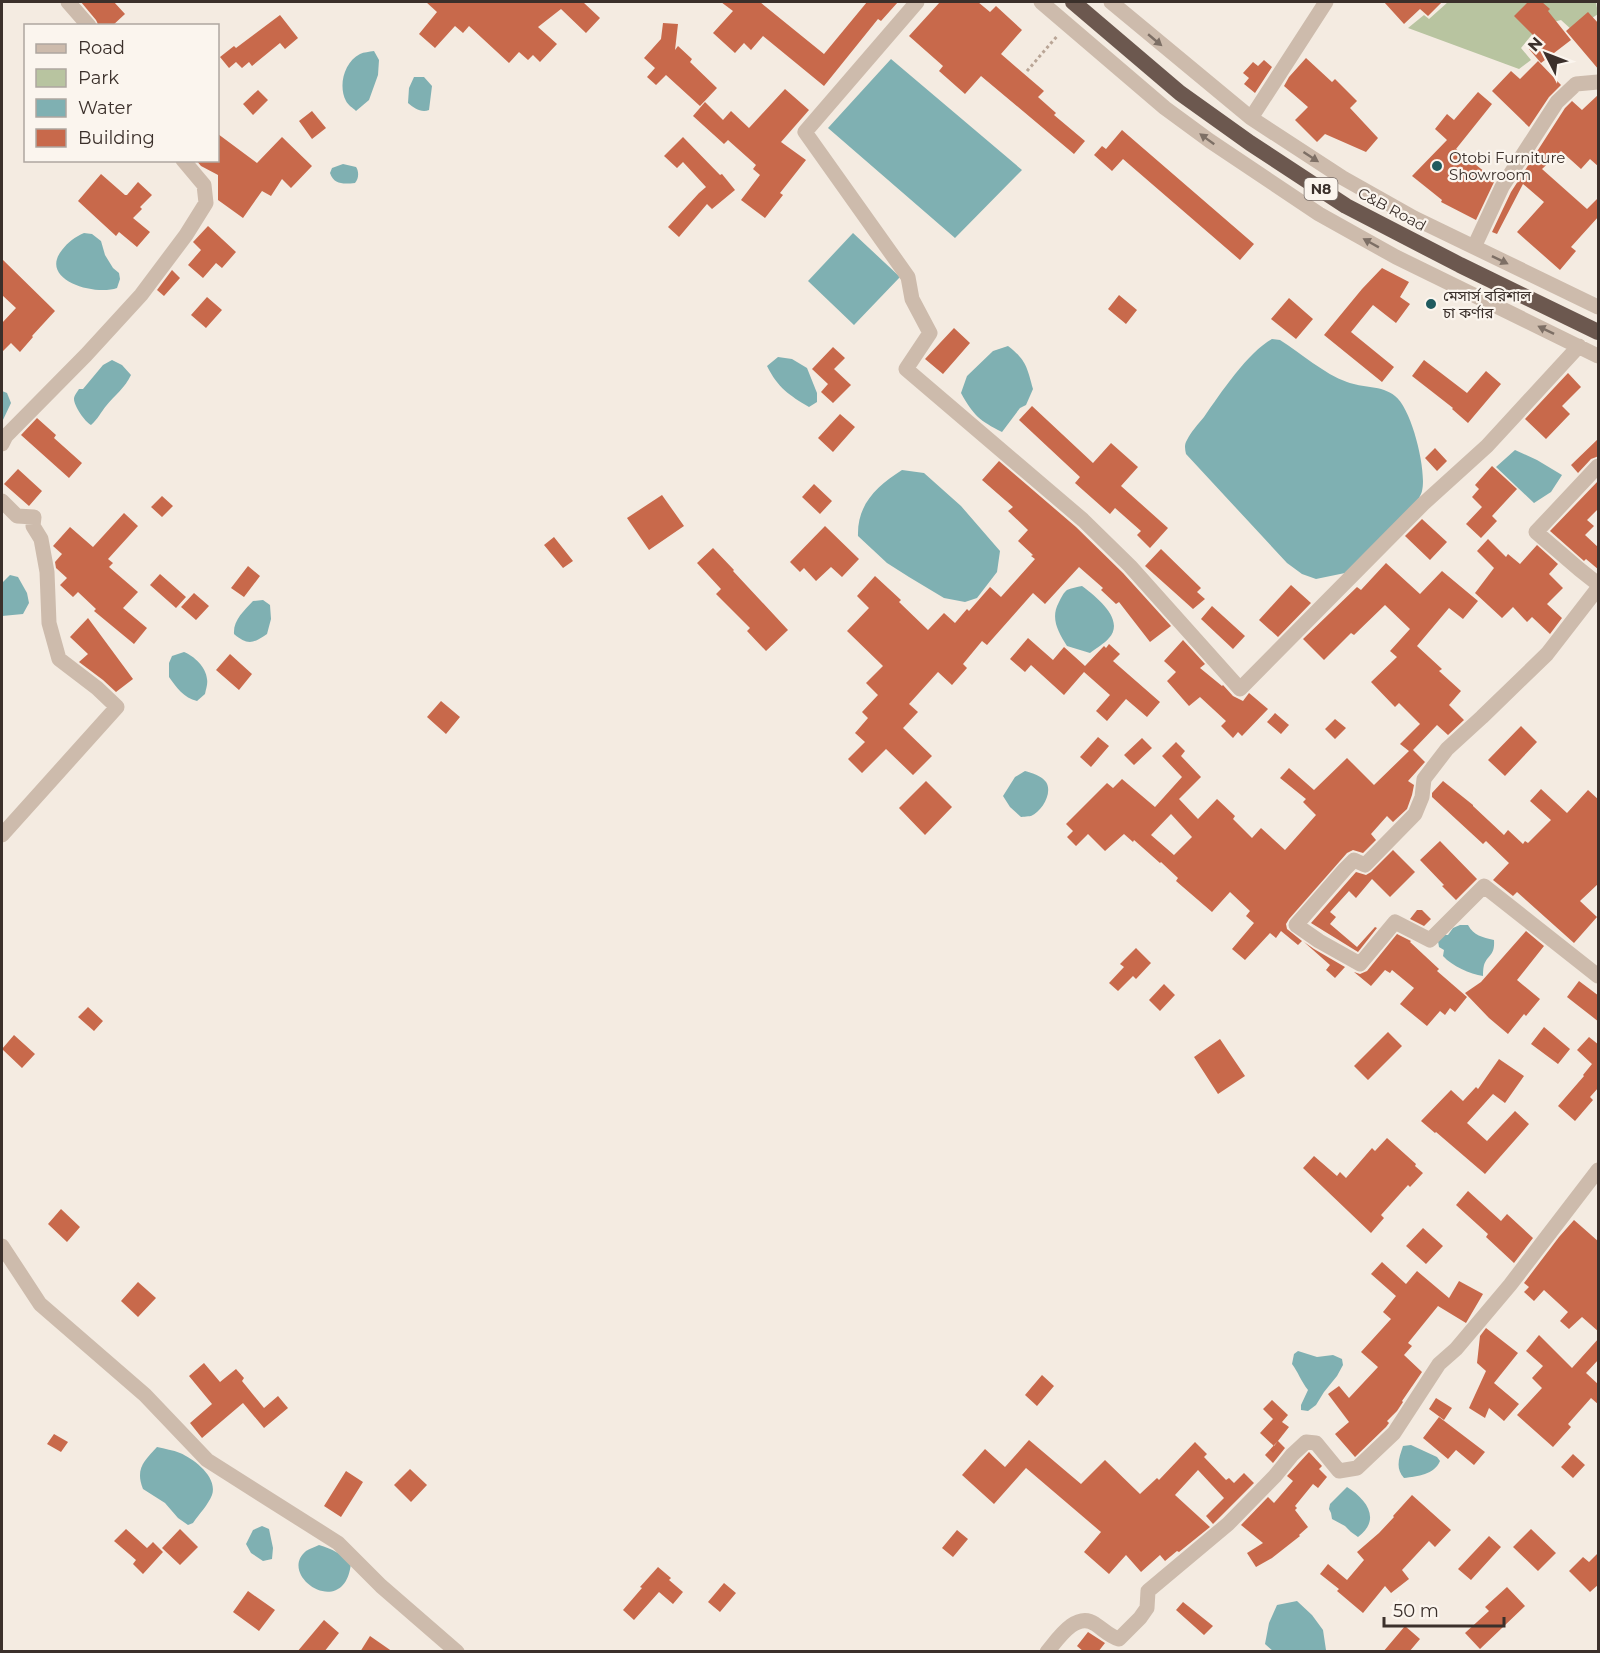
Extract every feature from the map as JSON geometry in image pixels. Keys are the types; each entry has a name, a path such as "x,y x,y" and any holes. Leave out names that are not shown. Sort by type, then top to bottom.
{"highway":[{"name":"C&B Road","path":"1073,2 1180,93 1250,143 1346,206 1460,266 1599,332"}],"street":[{"path":"68,2 86,24"},
{"path":"917,2 805,132 908,277 912,299 930,333 906,369 1083,520 1130,566 1240,689 1423,504 1487,446 1580,346"},
{"path":"1041,2 1165,108 1319,214 1396,257 1599,356"},
{"path":"1111,2 1251,118 1343,178 1414,218 1599,307"},
{"path":"1251,118 1326,2"},
{"path":"1473,247 1502,187 1557,102 1576,84 1599,82"},
{"path":"2,444 6,435 86,355 141,295 186,235 206,203 204,185 185,162"},
{"path":"1599,466 1536,532 1599,586 1547,654 1447,749 1424,779 1422,797 1415,814 1365,865 1354,860 1296,925 1360,964 1395,922 1430,940 1484,886 1599,976"},
{"path":"2,501 16,516 34,517 33,526 41,539 47,572 49,623 59,659 97,688 117,707 2,836"},
{"path":"1047,1652 1069,1627 1080,1620 1093,1622 1111,1636 1119,1639 1147,1608 1148,1591 1228,1524 1306,1442 1316,1443 1339,1471 1357,1468 1394,1433 1438,1364 1456,1349 1510,1285 1599,1170"},
{"path":"2,1246 40,1304 145,1395 207,1460 338,1543 381,1586 457,1652"}],"path":[{"path":"1027,71 1067,24"}],"green space":[{"path":"1448,2 1596,2 1598,14 1573,31 1561,20 1539,26 1521,48 1531,60 1519,69 1408,28 1424,15 1429,19"}],"water":[{"path":"374,51 379,60 378,75 369,100 356,111 344,95 343,82 346,68 354,58 362,53"},
{"path":"891,59 1022,170 955,238 828,128"},
{"path":"414,77 424,77 432,86 429,110 420,110 408,103 409,88"},
{"path":"343,164 356,167 358,175 355,183 340,183 332,177 330,173 332,168"},
{"path":"84,233 92,234 101,241 105,255 119,273 117,288 96,290 84,287 72,283 57,270 57,261 62,250"},
{"path":"853,233 900,277 854,325 808,281"},
{"path":"1272,339 1280,340 1338,378 1353,384 1390,392 1401,403 1417,441 1423,482 1421,495 1415,504 1345,573 1316,579 1302,574 1287,563 1186,454 1186,442 1226,386 1244,363"},
{"path":"1008,346 1025,364 1033,389 1026,405 1020,408 1002,432 978,417 961,393 967,376 993,351"},
{"path":"778,357 792,359 807,368 817,393 817,402 809,407 790,395 780,385 767,366"},
{"path":"112,360 122,365 131,375 123,388 91,425 78,410 74,397 103,365"},
{"path":"2,391 7,393 11,403 2,422"},
{"path":"1515,450 1562,475 1551,492 1534,503 1496,467"},
{"path":"902,470 924,473 961,506 1000,551 997,572 977,598 965,602 944,598 887,563 858,536 861,514 870,497"},
{"path":"10,575 18,577 27,593 29,603 23,614 2,616 2,583"},
{"path":"1082,586 1107,609 1114,623 1109,638 1090,653 1067,646 1055,619 1056,608 1065,592"},
{"path":"263,600 270,605 271,619 267,634 250,642 243,640 234,634 237,620 253,601"},
{"path":"184,652 199,662 206,675 205,694 197,701 184,695 169,677 169,663 172,656"},
{"path":"1025,771 1044,780 1048,791 1045,801 1035,814 1021,817 1010,807 1003,796 1015,777"},
{"path":"1468,925 1476,934 1494,940 1492,952 1484,965 1483,976 1462,969 1443,956 1444,950 1439,947 1437,935 1448,935 1453,928"},
{"path":"1298,1351 1317,1357 1333,1355 1342,1359 1343,1365 1316,1405 1308,1411 1301,1410 1301,1405 1308,1390 1292,1364 1294,1354"},
{"path":"1411,1445 1437,1457 1440,1461 1430,1472 1404,1478 1399,1470 1399,1459 1403,1446"},
{"path":"157,1447 186,1456 204,1470 212,1482 212,1495 193,1523 188,1525 178,1518 165,1503 143,1489 140,1471"},
{"path":"1347,1487 1360,1497 1369,1510 1369,1523 1358,1537 1332,1519 1329,1509 1330,1504"},
{"path":"262,1526 269,1529 273,1548 272,1559 263,1561 251,1553 246,1544 253,1530"},
{"path":"319,1545 336,1552 351,1563 346,1580 337,1590 326,1592 315,1588 305,1581 300,1572 299,1561 306,1551"},
{"path":"1297,1601 1312,1615 1323,1630 1325,1651 1273,1651 1265,1644 1269,1623 1277,1605"}],"building":[{"path":"81,2 114,2 125,14 114,24 98,24"},
{"path":"426,2 583,2 600,18 586,33 561,9 538,27 557,44 540,62 533,55 528,60 519,52 509,63 469,26 463,33 455,26 435,48 419,34 437,12"},
{"path":"721,2 760,2 824,54 867,2 898,2 881,21 878,19 824,86 763,36 751,50 744,43 735,53 713,33 733,11"},
{"path":"940,2 978,2 990,12 996,6 1022,30 1001,54 1044,91 1038,97 1056,113 1054,115 1085,141 1074,154 981,76 965,94 939,71 943,66 909,36"},
{"path":"1384,2 1442,2 1428,16 1420,9 1404,24"},
{"path":"1528,2 1542,2 1550,9 1548,11 1571,40 1541,63 1529,49 1539,41 1514,16"},
{"path":"1588,12 1599,24 1599,70 1566,31"},
{"path":"280,15 298,38 285,49 280,43 252,66 249,62 242,68 236,62 229,68 220,57 234,46 236,48"},
{"path":"663,23 678,24 675,50 678,46 692,59 690,62 717,88 700,106 666,75 656,85 647,77 655,68 644,58 661,39"},
{"path":"1306,58 1332,82 1335,79 1357,101 1350,108 1378,138 1366,152 1325,134 1317,142 1295,120 1308,107 1284,86"},
{"path":"1264,60 1272,67 1255,93 1244,84 1249,78 1243,73 1253,62 1258,66"},
{"path":"1538,61 1561,85 1549,97 1529,127 1492,91 1511,71 1520,79"},
{"path":"785,89 809,110 781,142 806,160 780,193 783,195 765,218 741,200 760,175 753,169 756,165 728,140 724,144 693,116 705,102 723,120 731,111 749,128"},
{"path":"258,90 268,100 253,115 243,104"},
{"path":"1478,92 1492,104 1456,149 1495,180 1476,220 1441,202 1442,200 1412,176 1447,140 1435,129 1447,114 1454,120"},
{"path":"1599,94 1599,167 1590,159 1581,169 1561,151 1542,169 1587,209 1599,197 1599,216 1571,247 1576,251 1560,270 1517,232 1544,202 1523,184 1497,234 1492,232 1511,192 1565,108 1572,101 1582,110"},
{"path":"312,111 326,128 312,139 299,121"},
{"path":"1122,130 1254,244 1240,260 1123,159 1112,171 1094,155 1102,146 1106,149"},
{"path":"219,135 257,163 282,137 312,166 291,188 282,179 271,196 262,191 243,218 218,200 218,175 198,162 219,162"},
{"path":"683,137 720,175 722,174 735,190 712,209 707,204 679,237 668,227 706,187 683,162 677,168 664,156"},
{"path":"101,174 125,195 138,182 152,195 133,218 150,232 137,247 119,232 116,236 78,201"},
{"path":"208,226 236,252 222,268 216,263 203,278 188,265 201,250 193,242"},
{"path":"2,259 55,311 20,352 11,343 2,352 2,323 16,308 2,295"},
{"path":"1382,268 1409,282 1400,297 1410,304 1396,323 1373,305 1351,332 1394,367 1382,382 1324,335"},
{"path":"172,270 180,278 164,296 157,290"},
{"path":"1119,295 1137,310 1126,324 1108,309"},
{"path":"207,297 222,310 206,328 191,315"},
{"path":"1289,298 1313,319 1296,339 1271,319"},
{"path":"954,328 970,343 943,374 925,359"},
{"path":"833,347 845,358 834,369 851,385 833,403 821,392 828,384 812,369"},
{"path":"1424,360 1467,393 1486,371 1501,384 1468,423 1453,408 1412,376"},
{"path":"1568,373 1581,387 1562,406 1570,414 1546,439 1525,419"},
{"path":"1032,406 1093,463 1111,443 1138,467 1121,486 1168,528 1150,548 1137,535 1141,531 1115,508 1110,514 1075,483 1080,477 1019,420"},
{"path":"840,414 855,427 833,452 818,438"},
{"path":"37,418 56,435 54,438 82,463 69,478 21,435"},
{"path":"1599,438 1599,456 1591,459 1578,473 1571,465"},
{"path":"1435,448 1447,461 1437,471 1425,458"},
{"path":"999,461 1076,527 1123,573 1171,626 1150,642 1119,602 1116,604 1101,590 1103,588 1079,567 1045,604 1033,593 987,645 982,641 963,664 967,668 952,685 938,672 909,704 918,712 903,728 932,756 913,775 886,749 862,773 848,759 865,742 855,733 868,718 862,712 878,695 866,683 883,666 847,631 869,608 857,596 875,576 928,630 944,613 955,623 990,587 1001,597 1035,559 1018,541 1028,530 1008,511 1013,507 982,480"},
{"path":"1492,466 1517,489 1492,516 1497,521 1481,538 1466,524 1482,507 1472,497 1479,489 1475,485"},
{"path":"18,469 42,491 29,506 4,484"},
{"path":"1599,480 1599,508 1587,520 1594,526 1585,535 1599,548 1599,570 1586,559 1584,561 1550,531"},
{"path":"814,484 832,501 820,514 802,497"},
{"path":"662,495 684,526 649,550 627,518"},
{"path":"162,496 173,506 162,517 151,507"},
{"path":"124,513 138,526 108,559 113,563 109,567 138,592 123,608 147,628 134,644 94,611 96,609 78,592 73,597 60,585 67,578 56,568 55,562 62,554 53,546 70,527 93,547"},
{"path":"1422,519 1447,542 1430,560 1405,536"},
{"path":"825,526 859,559 842,577 831,567 816,581 804,568 800,572 790,562"},
{"path":"554,537 573,561 563,568 544,545"},
{"path":"1488,539 1506,557 1508,554 1520,564 1537,545 1558,564 1549,574 1563,588 1547,604 1562,618 1550,634 1532,617 1527,622 1513,607 1502,618 1475,593 1494,568 1477,551"},
{"path":"713,548 788,630 766,651 747,631 750,628 716,594 721,589 697,563"},
{"path":"1161,549 1201,588 1197,592 1205,599 1193,609 1145,566"},
{"path":"1386,563 1420,594 1442,571 1478,601 1463,619 1449,608 1417,646 1461,691 1449,705 1464,720 1448,735 1437,725 1413,750 1425,762 1408,781 1414,785 1407,809 1393,822 1387,816 1371,834 1376,840 1363,853 1353,850 1347,853 1289,919 1286,924 1287,929 1302,941 1298,945 1281,931 1276,938 1270,933 1245,960 1232,949 1254,923 1246,916 1250,911 1230,892 1212,912 1176,881 1178,878 1161,862 1134,840 1133,842 1124,834 1105,851 1088,834 1076,846 1067,837 1073,831 1066,824 1107,783 1113,788 1122,779 1155,807 1182,777 1162,756 1176,742 1185,751 1181,756 1201,777 1179,799 1198,819 1217,799 1235,816 1233,819 1252,838 1261,828 1285,850 1316,815 1303,802 1306,799 1280,778 1289,768 1314,790 1347,758 1374,785 1409,751 1400,744 1420,724 1399,703 1395,707 1371,682 1397,657 1390,651 1410,629 1385,605 1354,635 1351,633 1324,660 1303,639 1357,587 1361,590","holes":["1171,814 1192,837 1174,855 1151,835"]},
{"path":"248,566 260,576 244,597 231,588"},
{"path":"160,574 186,597 176,608 150,585"},
{"path":"1291,585 1311,603 1278,637 1259,620"},
{"path":"194,593 209,606 196,620 181,607"},
{"path":"1212,606 1245,636 1233,649 1201,619"},
{"path":"88,618 133,679 116,692 79,662 88,654 70,637"},
{"path":"1028,638 1053,660 1064,647 1085,666 1104,646 1106,648 1109,644 1120,654 1113,661 1160,702 1147,717 1126,699 1107,721 1096,711 1110,695 1084,672 1064,695 1031,665 1025,672 1010,659"},
{"path":"1183,640 1205,664 1200,668 1223,685 1233,696 1243,701 1249,693 1268,709 1242,736 1238,732 1233,738 1221,726 1226,721 1200,697 1189,706 1167,681 1176,672 1164,661"},
{"path":"230,654 252,674 239,690 216,670"},
{"path":"441,701 460,717 446,734 427,717"},
{"path":"1275,713 1289,725 1281,734 1267,722"},
{"path":"1335,719 1346,728 1335,739 1325,729"},
{"path":"1521,726 1537,742 1505,776 1488,760"},
{"path":"1098,737 1109,746 1091,767 1080,757"},
{"path":"1142,738 1152,748 1134,765 1124,755"},
{"path":"926,781 952,807 925,835 899,808"},
{"path":"1443,781 1473,805 1504,835 1508,830 1523,844 1525,841 1528,843 1551,820 1530,801 1541,789 1567,813 1588,790 1599,800 1599,883 1580,901 1597,917 1574,943 1517,892 1513,896 1493,880 1509,863 1486,841 1483,844 1432,797 1432,793"},
{"path":"1440,841 1477,879 1456,900 1420,860"},
{"path":"1393,850 1415,872 1390,897 1372,879 1356,898 1349,891 1330,912 1336,917 1330,924 1357,947 1375,927 1377,928 1358,952 1311,923 1356,872 1366,875"},
{"path":"1417,910 1422,910 1431,919 1424,926 1410,919"},
{"path":"1526,931 1544,946 1517,980 1540,999 1508,1034 1465,993 1481,982"},
{"path":"1397,934 1411,941 1439,969 1437,971 1467,997 1455,1012 1450,1008 1445,1015 1440,1011 1427,1026 1400,1004 1414,988 1392,970 1390,973 1385,970 1371,986 1354,972 1360,974 1367,971"},
{"path":"1304,942 1345,967 1335,978 1326,970 1330,965"},
{"path":"1136,948 1151,963 1136,979 1133,976 1118,991 1109,983 1124,967 1120,964"},
{"path":"1579,981 1599,996 1599,1022 1567,997"},
{"path":"1164,984 1175,995 1160,1011 1149,1000"},
{"path":"88,1007 103,1021 94,1031 78,1017"},
{"path":"1544,1027 1570,1049 1558,1064 1531,1044"},
{"path":"1388,1032 1402,1046 1368,1080 1354,1066"},
{"path":"14,1035 35,1054 22,1068 2,1049"},
{"path":"1589,1037 1599,1045 1599,1087 1590,1097 1593,1100 1575,1121 1558,1106 1592,1064 1577,1050"},
{"path":"1220,1039 1245,1076 1218,1094 1194,1057"},
{"path":"1499,1059 1524,1076 1505,1103 1493,1094 1467,1123 1487,1141 1515,1111 1529,1124 1485,1174 1421,1121 1451,1090 1463,1101 1476,1087 1478,1089"},
{"path":"1387,1138 1423,1173 1410,1187 1408,1185 1381,1215 1384,1218 1371,1233 1303,1168 1314,1156 1337,1176 1340,1172 1346,1178 1372,1148 1375,1151"},
{"path":"1468,1191 1501,1221 1507,1214 1533,1238 1514,1263 1486,1237 1488,1234 1456,1205"},
{"path":"61,1209 80,1227 67,1242 48,1224"},
{"path":"1574,1220 1599,1242 1599,1332 1582,1317 1569,1329 1560,1321 1568,1312 1544,1290 1534,1301 1524,1292 1529,1287 1524,1283"},
{"path":"1423,1228 1443,1246 1426,1264 1406,1246"},
{"path":"1382,1262 1406,1284 1417,1271 1449,1298 1459,1281 1483,1294 1466,1323 1438,1306 1408,1343 1412,1346 1404,1355 1422,1372 1397,1411 1387,1421 1389,1423 1386,1427 1355,1457 1335,1434 1349,1422 1328,1394 1339,1386 1349,1398 1378,1367 1361,1352 1391,1319 1383,1312 1396,1296 1371,1274"},
{"path":"138,1282 156,1298 138,1317 121,1301"},
{"path":"1486,1328 1518,1353 1494,1383 1519,1404 1504,1421 1489,1408 1485,1418 1469,1408 1486,1371 1477,1363 1480,1336"},
{"path":"1539,1335 1572,1368 1599,1338 1599,1359 1586,1373 1599,1385 1599,1405 1591,1398 1568,1424 1571,1427 1553,1447 1517,1415 1542,1388 1532,1378 1543,1366 1526,1351"},
{"path":"204,1363 220,1382 236,1369 244,1378 242,1381 264,1408 278,1396 288,1408 264,1428 243,1403 202,1438 190,1423 212,1404 189,1376"},
{"path":"1042,1375 1054,1386 1037,1406 1025,1395"},
{"path":"1436,1398 1452,1408 1444,1420 1429,1409"},
{"path":"1272,1400 1288,1415 1282,1422 1289,1427 1274,1446 1260,1433 1273,1419 1263,1409"},
{"path":"1439,1417 1485,1452 1474,1465 1456,1450 1448,1459 1423,1438"},
{"path":"54,1434 68,1442 61,1452 47,1444"},
{"path":"1029,1440 1081,1484 1105,1460 1140,1494 1157,1478 1159,1480 1195,1442 1207,1454 1204,1457 1226,1480 1229,1478 1234,1483 1244,1473 1254,1483 1213,1524 1206,1516 1224,1498 1198,1470 1175,1495 1210,1527 1165,1561 1160,1555 1141,1572 1126,1555 1109,1574 1084,1552 1101,1532 1026,1468 994,1504 962,1475 985,1449 1005,1467"},
{"path":"1278,1441 1285,1448 1273,1463 1265,1455"},
{"path":"1309,1452 1322,1466 1319,1469 1327,1477 1318,1488 1313,1484 1295,1506 1297,1508 1295,1510 1308,1527 1272,1558 1256,1567 1247,1553 1263,1543 1241,1525 1268,1497 1274,1503 1293,1481 1287,1476"},
{"path":"1573,1454 1585,1465 1573,1478 1561,1467"},
{"path":"410,1469 427,1485 411,1502 394,1485"},
{"path":"346,1471 363,1482 341,1517 324,1506"},
{"path":"1412,1495 1451,1530 1435,1547 1429,1541 1402,1570 1409,1579 1391,1593 1385,1586 1363,1613 1320,1574 1328,1564 1347,1580 1364,1560 1357,1552 1379,1533"},
{"path":"126,1529 147,1548 153,1542 163,1552 143,1574 133,1564 136,1560 114,1541"},
{"path":"180,1529 198,1547 180,1565 162,1548"},
{"path":"1531,1529 1556,1553 1538,1571 1513,1547"},
{"path":"957,1530 968,1539 953,1557 942,1548"},
{"path":"1489,1536 1501,1547 1471,1580 1458,1569"},
{"path":"1599,1552 1599,1584 1590,1592 1569,1571 1583,1557 1589,1562"},
{"path":"658,1567 683,1592 673,1604 659,1592 634,1620 623,1610"},
{"path":"724,1583 736,1593 720,1612 708,1602"},
{"path":"1507,1587 1525,1606 1480,1649 1465,1633 1489,1611 1485,1607"},
{"path":"248,1591 275,1610 259,1631 233,1612"},
{"path":"1183,1602 1213,1626 1204,1635 1176,1610"},
{"path":"324,1620 339,1633 324,1652 297,1652"},
{"path":"1405,1626 1420,1639 1409,1652 1383,1652"},
{"path":"1088,1632 1105,1643 1098,1652 1084,1652 1077,1646"},
{"path":"370,1636 393,1652 360,1652"}],"place":[{"name":"Otobi Furniture Showroom","path":"1437,166"},
{"name":"মেসার্স বরিশাল চা কর্ণার","path":"1431,304"}]}
